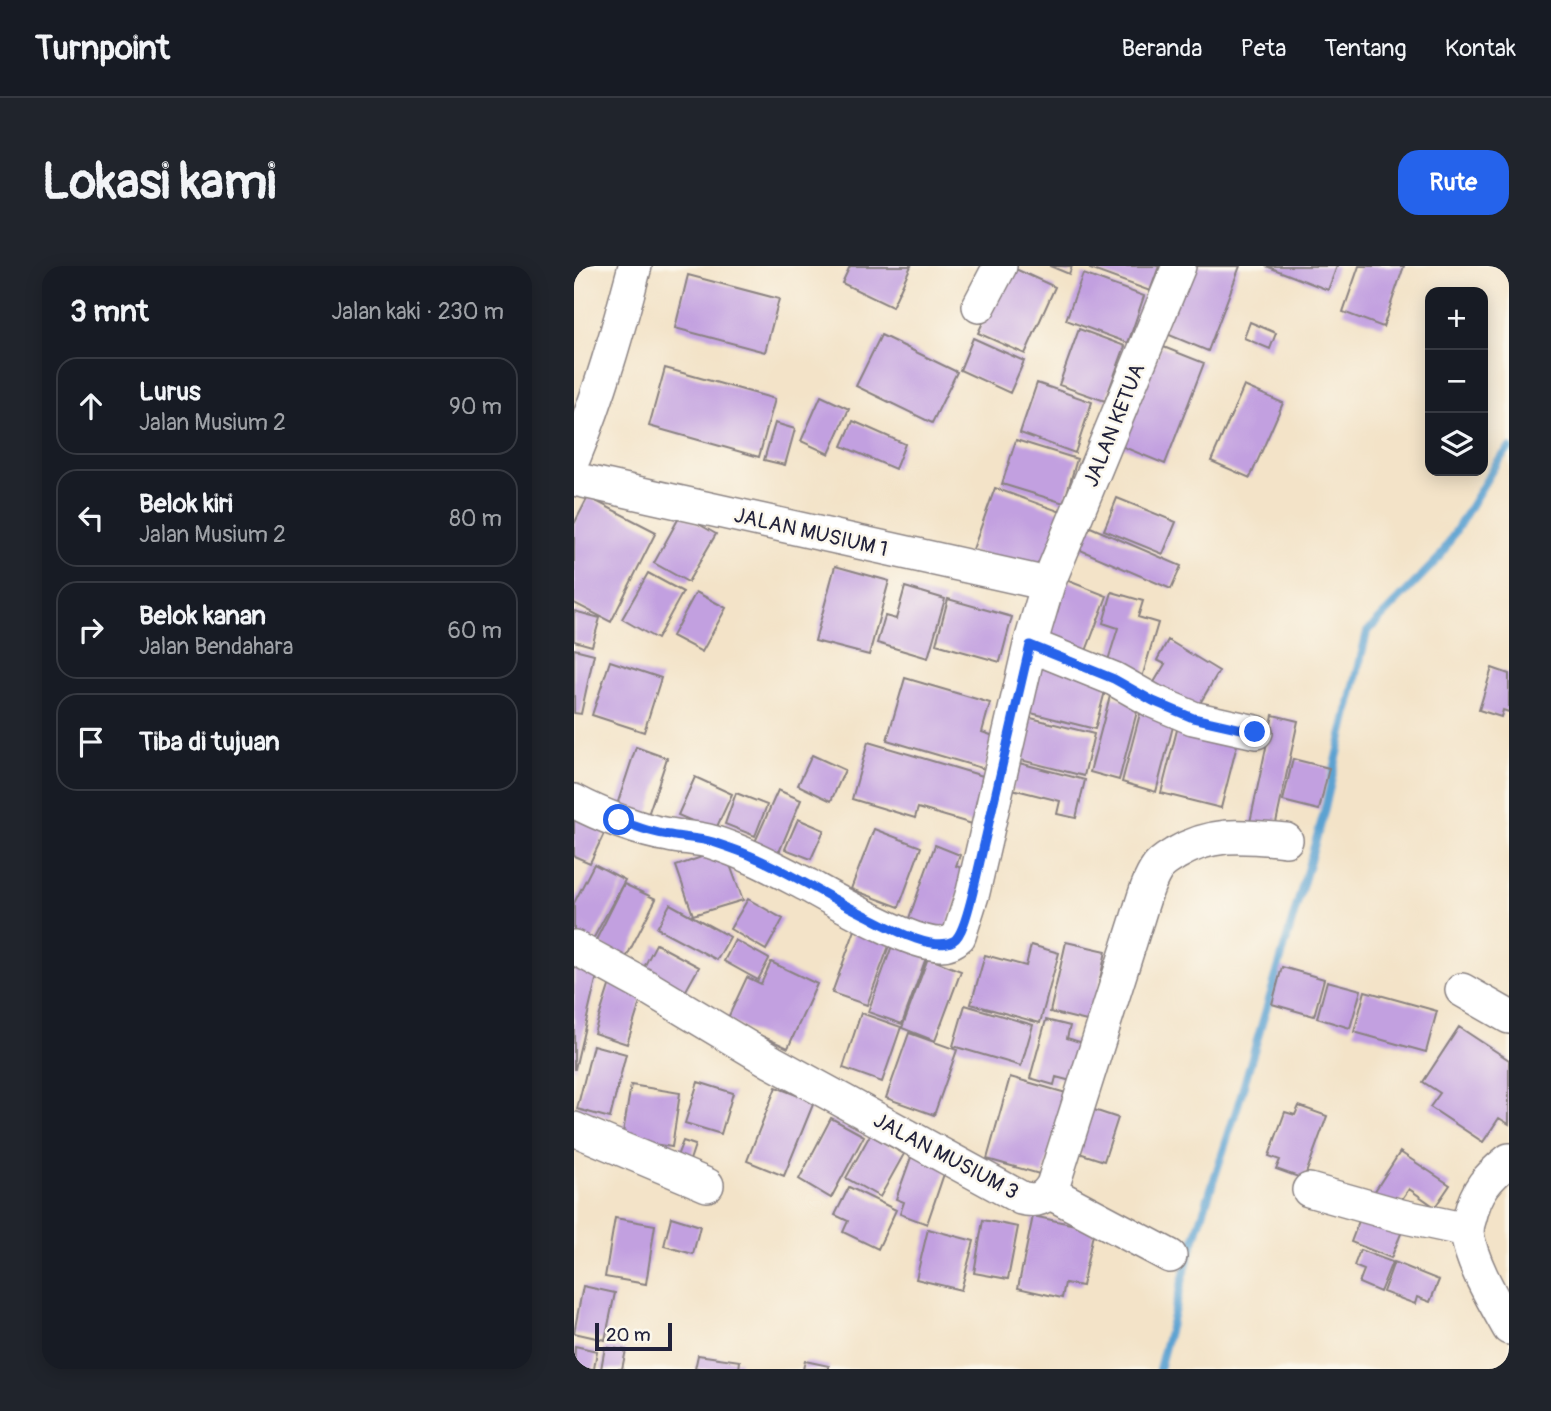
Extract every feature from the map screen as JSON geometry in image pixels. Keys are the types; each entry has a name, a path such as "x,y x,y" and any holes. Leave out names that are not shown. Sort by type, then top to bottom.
{"street":[{"path":"574,457 588,424 635,266"},
{"path":"979,306 1000,266"},
{"name":"JALAN KETUA","path":"574,801 641,829 710,841 758,859 838,902 927,943 954,941 959,936 973,892 1030,645 1048,584 1179,266"},
{"name":"JALAN MUSIUM 1","path":"574,479 1048,584"},
{"path":"1030,645 1114,679 1153,701 1193,718 1255,732"},
{"name":"JALAN MUSIUM 3","path":"574,947 647,986 772,1062 1021,1198 1033,1201 1049,1192 1053,1185 1136,923 1157,869 1166,860 1196,842 1239,836 1286,840"},
{"path":"1462,990 1509,1017"},
{"path":"574,1129 707,1185"},
{"path":"1509,1160 1494,1172 1474,1198 1466,1230 1488,1289 1509,1328"},
{"path":"1309,1190 1401,1216 1466,1230"},
{"path":"1049,1192 1170,1256"}],"building":[{"path":"850,266 911,266 892,307 842,283"},
{"path":"1009,266 1055,287 1025,354 978,333"},
{"path":"1050,266 1072,266 1069,274"},
{"path":"1091,266 1159,266 1150,291 1090,269"},
{"path":"1187,266 1240,266 1208,351 1162,332"},
{"path":"1266,266 1337,266 1328,290"},
{"path":"1359,266 1404,266 1383,327 1343,312"},
{"path":"1083,274 1144,296 1128,343 1066,320"},
{"path":"688,275 779,299 765,352 675,328"},
{"path":"1250,322 1276,333 1270,349 1244,338"},
{"path":"1079,329 1125,346 1105,401 1059,385"},
{"path":"881,335 957,372 932,423 856,386"},
{"path":"973,338 1024,361 1010,393 960,370"},
{"path":"1161,346 1204,363 1165,464 1121,446"},
{"path":"665,368 775,399 759,457 649,426"},
{"path":"1037,383 1092,402 1075,453 1020,433"},
{"path":"1244,386 1283,403 1250,478 1211,461"},
{"path":"821,396 849,409 829,454 801,441"},
{"path":"853,421 905,444 895,469 842,446"},
{"path":"775,423 795,429 785,465 764,460"},
{"path":"1016,440 1077,459 1064,503 1002,484"},
{"path":"995,488 1064,513 1047,561 1029,570 972,552"},
{"path":"588,497 656,532 611,622 574,603 574,524"},
{"path":"1117,498 1176,522 1163,554 1104,530"},
{"path":"681,514 716,534 688,582 654,563"},
{"path":"1088,526 1181,566 1171,589 1078,549"},
{"path":"835,566 889,581 869,655 815,641"},
{"path":"648,573 683,592 657,639 622,619"},
{"path":"1066,580 1107,596 1086,651 1045,635"},
{"path":"905,587 945,599 928,658 877,643 885,616 896,619"},
{"path":"696,592 726,608 702,652 672,636"},
{"path":"1112,592 1143,601 1138,617 1158,623 1141,681 1105,670 1118,628 1103,623"},
{"path":"948,599 1012,617 1000,662 936,644"},
{"path":"574,611 600,618 592,646 574,641"},
{"path":"1168,640 1219,671 1193,715 1150,689 1165,664 1157,660"},
{"path":"574,649 594,654 581,714 574,713"},
{"path":"610,661 661,678 644,732 592,715"},
{"path":"1035,661 1108,680 1095,729 1023,711"},
{"path":"1492,668 1509,674 1509,712 1503,710 1501,717 1479,710"},
{"path":"905,678 990,703 982,732 994,736 985,769 887,740"},
{"path":"1110,696 1139,704 1119,780 1090,772"},
{"path":"1142,706 1176,715 1156,792 1122,782"},
{"path":"1273,715 1298,721 1274,832 1249,827"},
{"path":"1023,716 1094,734 1084,776 1013,758"},
{"path":"1179,722 1239,737 1221,808 1161,793"},
{"path":"868,742 993,779 979,826 918,808 915,818 852,799"},
{"path":"636,747 667,758 647,818 616,808"},
{"path":"812,755 845,770 831,801 798,785"},
{"path":"1293,759 1329,768 1319,810 1283,801"},
{"path":"1019,763 1085,780 1076,818 1057,814 1060,801 1012,789"},
{"path":"695,777 732,794 715,831 678,815"},
{"path":"778,790 801,800 775,862 751,851"},
{"path":"736,793 767,805 755,836 725,824"},
{"path":"574,807 609,823 590,863 574,856"},
{"path":"798,819 824,830 811,859 785,849"},
{"path":"874,829 921,847 899,907 851,889"},
{"path":"935,845 960,855 956,866 967,870 943,937 907,924"},
{"path":"724,849 743,900 693,915 676,866"},
{"path":"594,864 625,880 591,943 574,934 574,903"},
{"path":"624,884 656,899 626,958 595,942"},
{"path":"748,899 783,919 766,950 730,929"},
{"path":"670,904 730,937 717,960 657,928"},
{"path":"855,930 890,943 867,1005 832,993"},
{"path":"735,940 769,959 758,980 724,961"},
{"path":"1066,942 1106,951 1091,1022 1050,1012"},
{"path":"893,943 927,955 902,1024 868,1012"},
{"path":"656,944 699,967 684,994 642,971"},
{"path":"1031,945 1059,953 1040,1023 971,1004 985,955 1026,966"},
{"path":"928,958 961,971 935,1041 902,1028"},
{"path":"574,961 599,967 575,1069 574,1069"},
{"path":"771,962 817,984 788,1048 727,1020 747,977 761,984"},
{"path":"1282,967 1324,979 1314,1016 1272,1004"},
{"path":"611,980 644,990 627,1044 594,1033"},
{"path":"1327,981 1361,990 1350,1028 1317,1018"},
{"path":"1365,991 1437,1011 1426,1052 1354,1032"},
{"path":"965,1005 1033,1025 1021,1066 953,1046"},
{"path":"861,1013 901,1027 882,1082 843,1068"},
{"path":"1046,1020 1070,1026 1067,1038 1086,1044 1075,1082 1056,1077 1054,1085 1030,1078"},
{"path":"1459,1027 1509,1060 1509,1124 1499,1118 1483,1142 1430,1107 1440,1093 1423,1082"},
{"path":"909,1033 957,1050 934,1115 886,1098"},
{"path":"593,1045 626,1054 610,1118 577,1109"},
{"path":"1010,1077 1066,1093 1043,1175 987,1159"},
{"path":"698,1082 733,1093 721,1134 685,1123"},
{"path":"631,1085 680,1093 672,1147 622,1139"},
{"path":"776,1087 814,1102 784,1176 747,1161"},
{"path":"1299,1106 1327,1116 1304,1179 1276,1169 1280,1160 1269,1156 1285,1112 1295,1115"},
{"path":"1091,1109 1118,1118 1104,1161 1076,1152"},
{"path":"831,1118 864,1136 831,1198 799,1179"},
{"path":"870,1135 904,1154 880,1197 846,1178"},
{"path":"683,1141 695,1145 688,1166 675,1161"},
{"path":"914,1149 948,1162 927,1224 900,1214 904,1202 896,1199"},
{"path":"1400,1152 1450,1185 1435,1207 1409,1189 1393,1212 1371,1197"},
{"path":"849,1187 896,1210 878,1249 843,1232 848,1221 835,1215"},
{"path":"1364,1208 1405,1224 1391,1258 1351,1242"},
{"path":"1033,1216 1094,1229 1082,1286 1065,1283 1062,1298 1018,1288"},
{"path":"671,1217 700,1226 693,1254 664,1246"},
{"path":"615,1218 655,1225 646,1284 605,1277"},
{"path":"983,1220 1018,1227 1008,1279 974,1273"},
{"path":"928,1229 974,1241 961,1290 916,1279"},
{"path":"1360,1250 1392,1262 1380,1292 1359,1283 1364,1270 1354,1266"},
{"path":"1394,1262 1439,1280 1430,1302 1417,1297 1415,1304 1383,1292"},
{"path":"583,1286 615,1293 605,1340 574,1333"},
{"path":"575,1346 597,1351 594,1369 574,1369"},
{"path":"605,1347 626,1350 622,1369 601,1369"},
{"path":"698,1355 740,1361 739,1369 695,1369"},
{"path":"805,1361 829,1366 829,1369 803,1369"}],"waterway":[{"path":"1159,1369 1187,1263 1238,1105 1323,816 1367,632 1440,557 1497,462 1509,448"}],"route":[{"path":"619,820 641,829 710,841 758,859 900,932 927,943 941,944 954,941 959,936 973,892 1030,645 1114,679 1153,701 1193,718 1255,732"}]}
